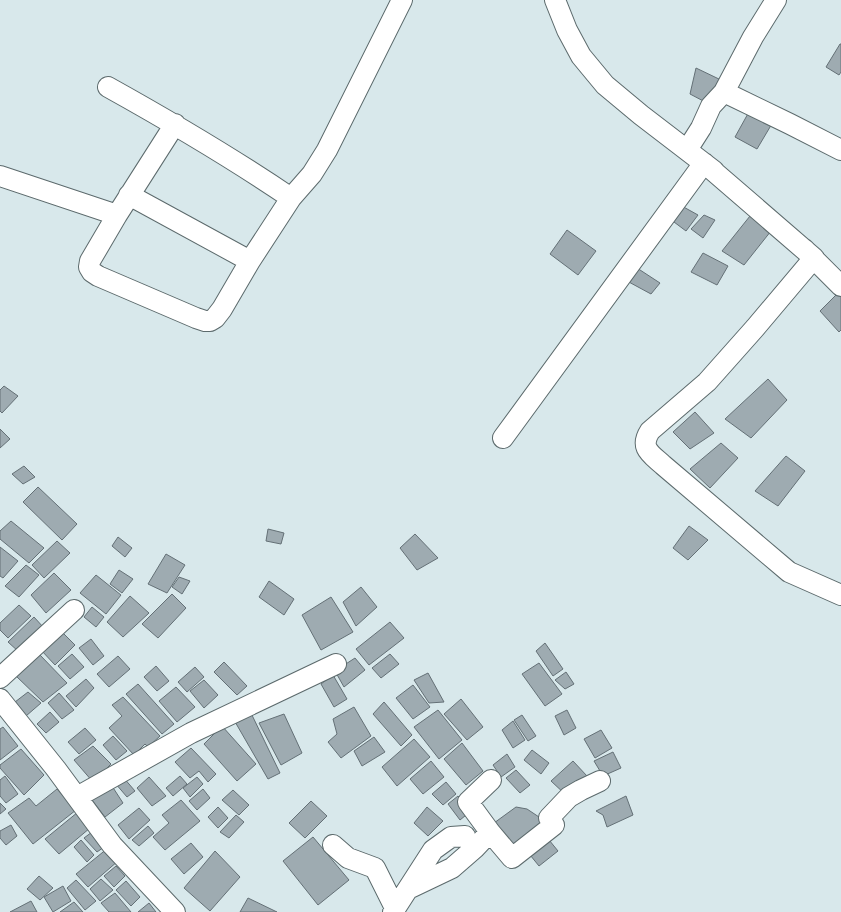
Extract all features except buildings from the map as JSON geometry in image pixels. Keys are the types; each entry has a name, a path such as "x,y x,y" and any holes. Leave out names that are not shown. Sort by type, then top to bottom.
{"street":[{"path":"175,124 129,195 90,261 89,267 92,272 205,321 210,321 215,318 222,309 250,261 292,198 312,174 327,150 402,0"},
{"path":"554,0 570,36 581,56 605,85 641,115 704,163 814,258 841,286"},
{"path":"687,150 701,128 711,106 724,92 753,37 776,0"},
{"path":"108,87 175,124 292,198"},
{"path":"724,92 841,150"},
{"path":"503,438 704,163"},
{"path":"0,176 117,215"},
{"path":"129,195 250,261"},
{"path":"814,258 707,382 650,431 645,438 646,446 650,453 789,572 841,595"},
{"path":"0,678 74,610"},
{"path":"77,797 191,733 328,668"},
{"path":"0,699 77,797 112,845 170,910"},
{"path":"491,780 468,802 490,832 512,858 554,825 549,818 569,797 600,781"},
{"path":"408,888 452,868 475,848 490,832"},
{"path":"394,910 433,850 451,838 465,836"},
{"path":"333,845 348,858 375,868 394,910"}]}
